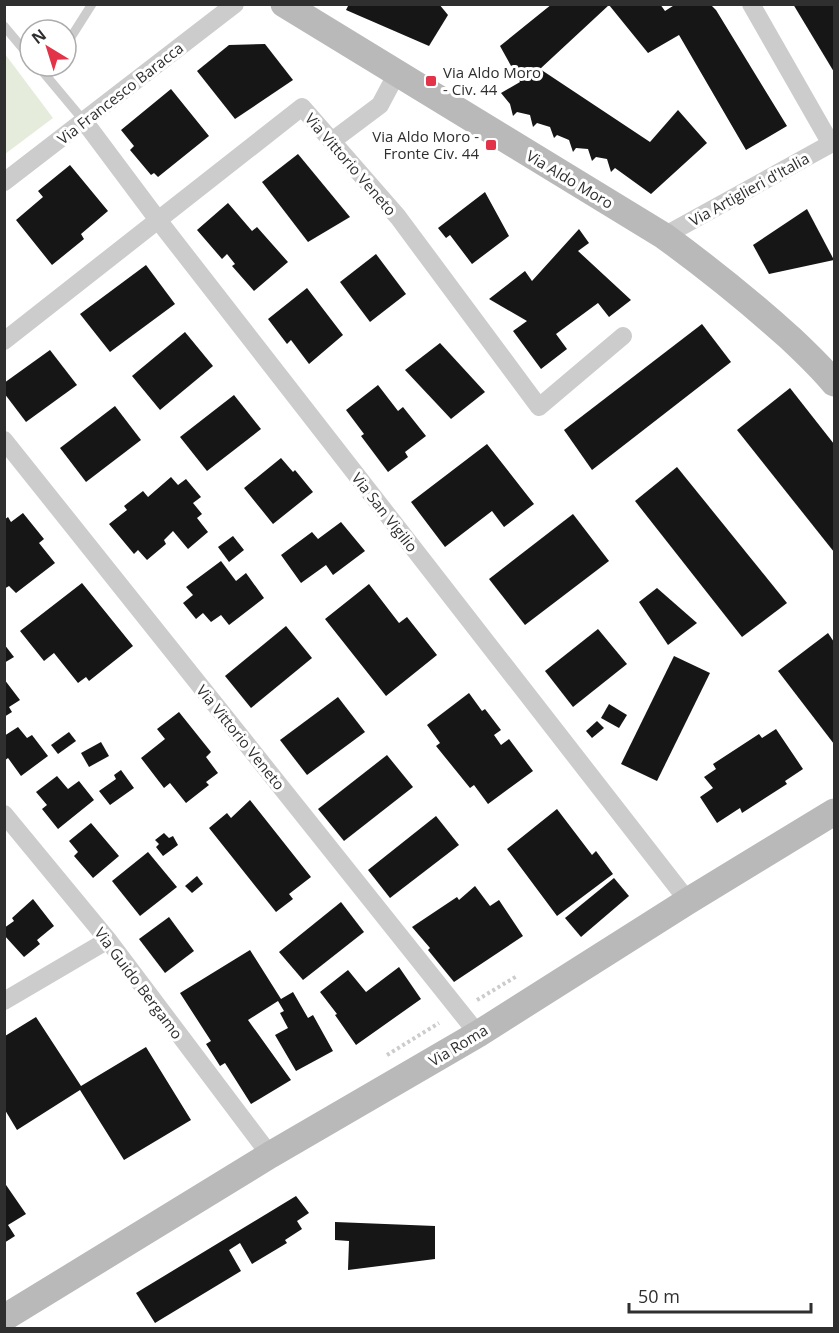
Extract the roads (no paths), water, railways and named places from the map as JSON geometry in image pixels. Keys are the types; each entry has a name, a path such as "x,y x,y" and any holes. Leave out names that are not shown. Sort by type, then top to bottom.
{"street":[{"name":"Via Francesco Baracca","path":"4,182 235,4"},
{"name":"Via Aldo Moro","path":"284,4 664,236 717,275 770,320 822,368 834,383"},
{"path":"751,4 832,143"},
{"path":"332,141 380,105 397,74"},
{"name":"Via Vittorio Veneto","path":"4,341 302,107 398,217 540,406 623,336"},
{"name":"Via San Vigilio","path":"84,121 158,220 688,901"},
{"name":"Via Artiglieri d'Italia","path":"664,236 832,143"},
{"name":"Via Vittorio Veneto","path":"4,440 478,1034"},
{"name":"Via Roma","path":"4,1318 270,1155 478,1034 834,812"},
{"name":"Via Guido Bergamo","path":"4,814 108,940 270,1155"},
{"path":"4,1001 108,940"}],"lane":[{"path":"78,26 92,4"},
{"path":"4,26 18,43"},
{"path":"48,78 84,121"}],"place":[{"name":"Via Aldo Moro - Civ. 44","path":"431,81"},
{"name":"Via Aldo Moro - Fronte Civ. 44","path":"491,145"}]}
